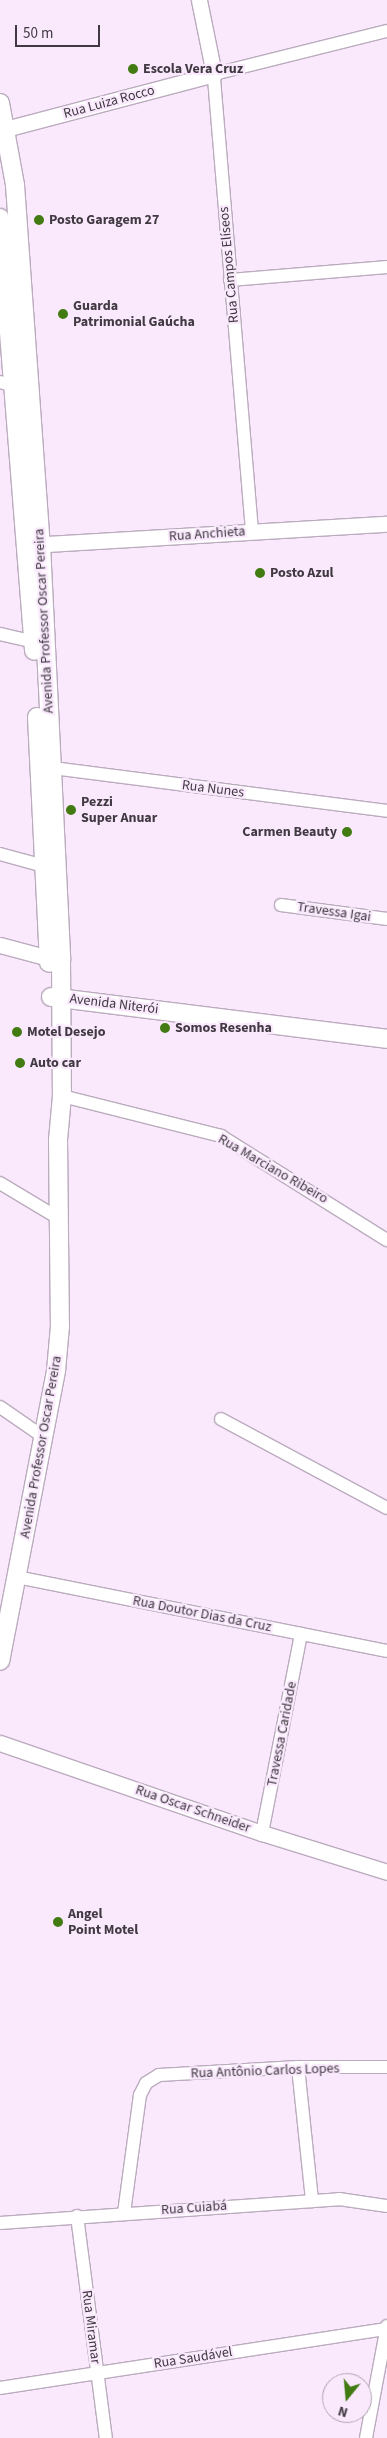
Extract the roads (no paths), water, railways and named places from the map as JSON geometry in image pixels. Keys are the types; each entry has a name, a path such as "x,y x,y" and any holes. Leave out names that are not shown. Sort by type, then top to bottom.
{"main road":[{"name":"Avenida Professor Oscar Pereira","path":"0,103 20,237 62,1096 58,1140 60,1326 56,1372 45,1438 0,1661"},
{"name":"Avenida Professor Oscar Pereira","path":"0,218 7,384 34,545 34,642 46,767 44,866 55,960"},
{"name":"Avenida Professor Oscar Pereira","path":"56,997 51,1101 58,1140"},
{"name":"Avenida Niterói","path":"56,997 387,1039"}],"street":[{"name":"Rua Campos Elíseos","path":"198,0 214,74 252,531"},
{"name":"Rua Luiza Rocco","path":"5,129 387,31"},
{"path":"230,280 387,267"},
{"name":"Rua Anchieta","path":"34,545 387,524"},
{"path":"0,634 34,642"},
{"name":"Rua Nunes","path":"46,767 387,811"},
{"path":"0,854 44,866"},
{"name":"Travessa Igai","path":"281,905 387,919"},
{"path":"0,945 55,960"},
{"name":"Rua Marciano Ribeiro","path":"62,1096 221,1136 387,1240"},
{"path":"0,1183 58,1218"},
{"path":"0,1407 45,1438"},
{"path":"221,1419 387,1508"},
{"name":"Rua Doutor Dias da Cruz","path":"17,1576 387,1650"},
{"name":"Travessa Caridade","path":"262,1833 301,1634"},
{"name":"Rua Oscar Schneider","path":"0,1743 262,1833 387,1872"},
{"path":"298,2067 312,2201"},
{"name":"Rua Antônio Carlos Lopes","path":"124,2213 140,2095 146,2083 158,2075 298,2067 387,2067"},
{"name":"Rua Cuiabá","path":"0,2223 77,2216 312,2201 339,2200 387,2206"},
{"name":"Rua Miramar","path":"77,2216 106,2438"},
{"path":"366,2438 387,2327"},
{"name":"Rua Saudável","path":"0,2388 387,2327"}],"place":[{"name":"Escola Vera Cruz","path":"133,69"},
{"name":"Posto Garagem 27","path":"39,220"},
{"name":"Guarda Patrimonial Gaúcha","path":"63,314"},
{"name":"Posto Azul","path":"260,573"},
{"name":"Pezzi Super Anuar","path":"71,810"},
{"name":"Carmen Beauty","path":"347,832"},
{"name":"Somos Resenha","path":"165,1028"},
{"name":"Motel Desejo","path":"17,1032"},
{"name":"Auto car","path":"20,1063"},
{"name":"Angel Point Motel","path":"58,1922"}]}
